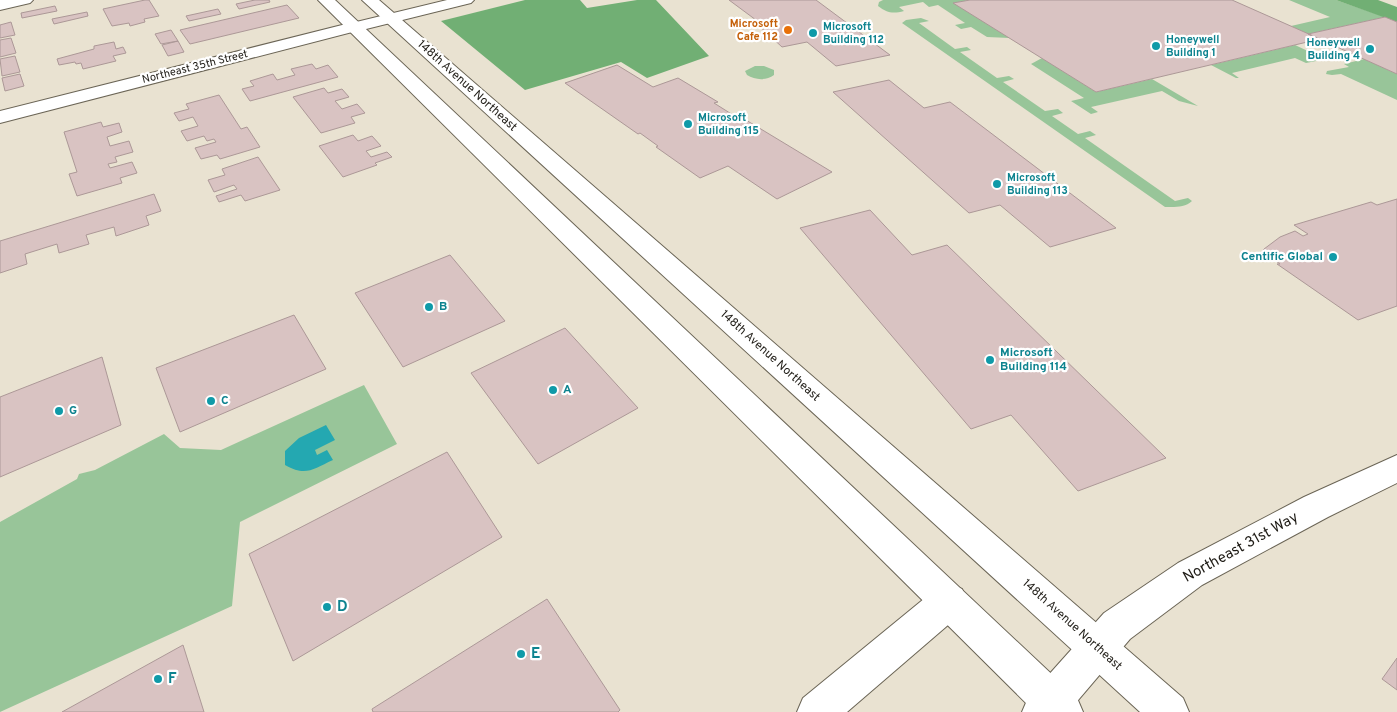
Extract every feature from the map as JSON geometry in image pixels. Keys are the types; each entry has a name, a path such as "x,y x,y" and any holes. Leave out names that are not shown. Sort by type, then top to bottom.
{"main road":[{"path":"0,5 25,0"},
{"name":"148th Avenue Northeast","path":"326,0 372,15 1169,712"},
{"name":"Northeast 35th Street","path":"0,117 372,15 466,0"},
{"name":"148th Avenue Northeast","path":"372,15 1052,709"},
{"name":"Northeast 31st Way","path":"1052,709 1097,648 1117,626 1190,574 1316,507 1397,468"},
{"path":"817,712 949,602"}],"green space":[{"path":"525,0 580,0 587,8 637,0 656,0 709,56 647,78 621,62 525,90 441,21"},
{"path":"883,0 970,0 954,3 1010,38 987,37 971,27 961,29 955,25 965,23 938,5 929,7 923,2 899,7 904,11 893,13 878,6 879,2"},
{"path":"1289,0 1336,0 1385,17 1308,34 1291,26 1330,17"},
{"path":"1336,0 1378,0 1397,7 1397,22"},
{"path":"921,18 929,21 919,23 955,49 967,47 971,50 960,52 997,78 1009,76 1014,79 1003,82 1045,111 1058,109 1063,113 1052,116 1078,134 1090,131 1096,135 1085,138 1175,201 1188,198 1192,201 1183,206 1165,207 902,23 906,20"},
{"path":"1295,45 1312,53 1318,51 1331,58 1306,63 1295,58 1232,73 1239,78 1211,65"},
{"path":"1042,58 1096,92 1152,79 1198,106 1179,101 1162,91 1091,107 1098,112 1091,114 1071,101 1084,98 1031,64"},
{"path":"1364,59 1397,74 1397,100 1341,74 1326,74 1327,71 1349,67 1344,64"},
{"path":"755,66 764,66 774,70 774,75 761,79 747,75 745,71"},
{"path":"364,385 397,444 240,522 232,606 0,712 0,522 77,479 79,474 95,470 164,434 180,448 221,450"}],"water":[{"path":"326,425 335,440 315,450 317,455 327,450 333,460 315,469 304,471 292,469 285,465 285,451 299,438"}],"building":[{"path":"149,0 159,16 144,19 145,22 130,26 129,23 112,26 103,9"},
{"path":"255,0 269,0 270,2 239,9 236,4"},
{"name":"Microsoft Building 112","path":"729,0 816,0 890,55 836,66 807,42 782,47 757,24 760,23"},
{"name":"Honeywell Building 1","path":"970,0 1232,0 1320,39 1096,92 953,3"},
{"path":"287,5 299,18 190,44 180,30"},
{"path":"55,6 57,11 22,18 21,13"},
{"path":"218,9 221,14 189,21 186,16"},
{"path":"87,12 88,16 54,24 52,19"},
{"name":"Honeywell Building 4","path":"1385,17 1397,22 1397,74 1308,34"},
{"path":"11,22 15,35 0,38 0,25"},
{"path":"171,30 178,41 161,44 155,34"},
{"path":"11,38 16,53 0,57 0,40"},
{"path":"178,41 184,52 168,56 162,45"},
{"path":"114,42 116,49 123,47 126,53 113,56 116,61 83,69 81,63 76,64 75,62 59,65 57,59 94,49 94,46"},
{"path":"15,56 20,72 2,76 0,59"},
{"path":"312,64 316,69 328,65 338,77 250,101 242,89 254,86 250,81 273,74 277,80 295,75 291,69"},
{"name":"Microsoft Building 115","path":"617,65 653,87 678,78 718,102 714,103 733,115 736,114 832,172 777,199 728,166 700,178 656,147 658,146 640,133 638,134 565,83"},
{"path":"20,74 24,86 5,91 2,78"},
{"name":"Microsoft Building 113","path":"889,80 924,108 950,102 1116,228 1050,247 1000,205 969,213 833,92"},
{"path":"324,88 328,93 342,89 349,97 335,101 342,109 357,104 365,113 351,117 355,123 321,133 293,97"},
{"path":"219,95 241,129 247,127 260,147 220,159 217,155 201,159 195,148 216,142 214,139 207,141 204,136 187,141 181,131 198,126 193,117 179,121 174,113 189,109 186,104"},
{"path":"101,122 103,127 119,123 122,132 107,137 110,146 129,141 133,152 115,157 117,162 108,164 110,168 132,162 137,173 120,178 122,183 77,196 69,174 77,172 64,132"},
{"path":"353,135 358,141 372,136 381,146 366,151 371,157 387,152 392,157 375,163 377,165 343,177 319,146"},
{"path":"258,157 280,190 245,201 241,195 219,202 216,196 237,189 234,185 214,192 208,180 225,175 222,169"},
{"path":"154,194 161,211 146,216 149,225 116,236 114,227 86,235 89,244 59,253 57,244 25,254 27,264 0,273 0,241"},
{"name":"Centific Global","path":"1397,199 1397,306 1358,320 1277,264 1280,264 1265,253 1261,261 1258,260 1264,249 1280,237 1295,231 1303,236 1308,234 1294,225 1371,202 1377,205"},
{"name":"Microsoft Building 114","path":"870,210 912,255 947,245 1166,458 1078,491 1011,415 971,429 800,228"},
{"name":"B","path":"450,255 505,321 403,367 355,293"},
{"name":"C","path":"294,315 326,369 180,432 156,368"},
{"name":"A","path":"565,328 638,408 538,464 471,373"},
{"name":"G","path":"102,357 121,425 0,477 0,397"},
{"name":"D","path":"447,452 502,537 293,661 249,554"},
{"name":"E","path":"547,599 620,710 618,712 373,712 372,709"},
{"name":"F","path":"183,645 204,712 62,712"},
{"path":"1397,658 1397,690 1382,679"}],"place":[{"name":"Microsoft Cafe 112","path":"788,30"},
{"name":"Microsoft Building 112","path":"813,33"},
{"name":"Honeywell Building 1","path":"1156,46"},
{"name":"Honeywell Building 4","path":"1370,49"},
{"name":"Microsoft Building 115","path":"688,124"},
{"name":"Microsoft Building 113","path":"997,184"},
{"name":"Centific Global","path":"1333,257"},
{"name":"B","path":"429,307"},
{"name":"Microsoft Building 114","path":"990,360"},
{"name":"A","path":"553,390"},
{"name":"C","path":"211,401"},
{"name":"G","path":"59,411"},
{"name":"D","path":"327,607"},
{"name":"E","path":"521,654"},
{"name":"F","path":"158,679"}]}
